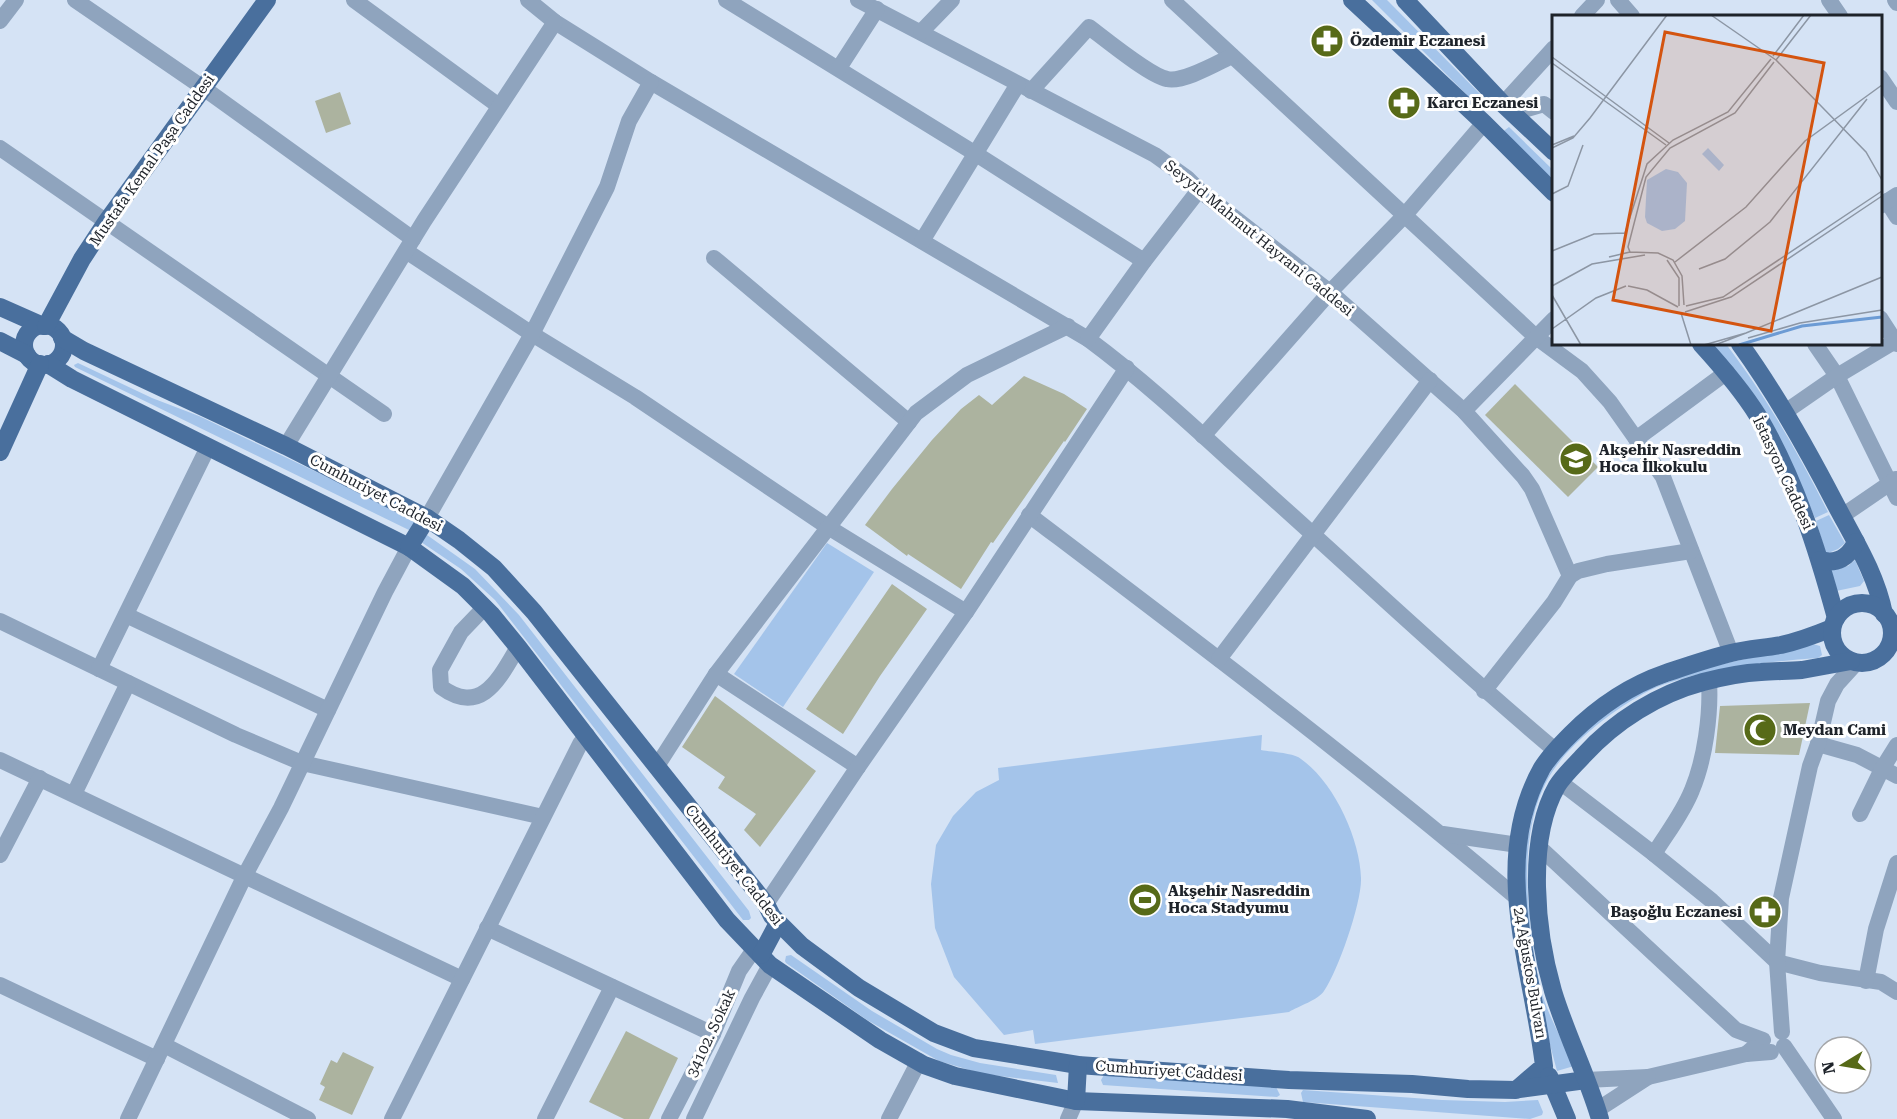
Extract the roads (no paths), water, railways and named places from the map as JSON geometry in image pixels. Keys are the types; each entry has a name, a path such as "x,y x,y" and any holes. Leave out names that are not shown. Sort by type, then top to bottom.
{"main road":[{"name":"Mustafa Kemal Paşa Caddesi","path":"44,326 107,221 267,0"},
{"path":"1352,0 1484,123 1552,191"},
{"path":"1410,2 1509,109 1552,150"},
{"name":"Cumhuriyet Caddesi","path":"0,307 56,329 62,338 84,351 286,446 427,518 476,553 512,586 534,612 766,904 778,923 802,946 859,988 934,1033 974,1048 1078,1065 1289,1080 1412,1084 1468,1089 1516,1090 1586,1080"},
{"path":"38,361 24,344 25,338 32,329 44,326"},
{"path":"38,361 57,360 62,352 62,338"},
{"name":"Cumhuriyet Caddesi","path":"0,341 409,547 463,586 485,607 518,647 727,920 762,956 852,1023 919,1062 955,1076 1076,1101 1368,1119"},
{"name":"İstasyon Caddesi","path":"1702,345 1727,372 1765,429 1804,512 1820,560 1834,623"},
{"name":"İstasyon Caddesi","path":"1741,345 1767,381 1842,516 1872,573 1889,616"},
{"path":"0,452 38,361"},
{"path":"409,547 427,518"},
{"path":"1820,560 1834,562 1842,559 1856,542"},
{"path":"1859,604 1875,607 1889,616 1894,639 1878,658 1868,662 1854,662 1842,655 1836,648 1834,623 1848,607 1859,604"},
{"name":"24 Ağustos Bulvarı","path":"1568,1119 1553,1084 1539,1072 1540,1032 1525,958 1517,898 1518,845 1526,807 1543,767 1555,750 1582,723 1601,708 1640,684 1731,653 1782,645 1811,637 1834,623"},
{"name":"24 Ağustos Bulvarı","path":"1599,1115 1548,975 1539,914 1538,846 1550,801 1560,782 1591,747 1624,720 1658,700 1709,681 1736,674 1801,670 1854,662"},
{"path":"762,956 778,923"},
{"path":"1076,1101 1078,1065"},
{"path":"1516,1090 1539,1072"},
{"path":"1286,1114 1289,1080"},
{"path":"1577,1119 1599,1115"}],"street":[{"path":"0,21 16,0"},
{"path":"75,0 202,87 409,245 532,334 635,397 828,527 966,612"},
{"path":"354,0 500,106"},
{"path":"726,0 839,68 1144,261"},
{"name":"Seyyid Mahmut Hayrani Caddesi","path":"858,0 1155,155 1330,292 1464,411 1523,476 1532,489 1570,576"},
{"path":"921,32 952,0"},
{"path":"1172,0 1536,337 1582,370 1610,402 1663,477 1731,653"},
{"path":"1583,15 1597,0"},
{"path":"1618,0 1631,15"},
{"path":"1829,0 1839,15"},
{"path":"535,2 555,22 651,82 1088,339 1127,368 1315,534 1484,691 1555,750"},
{"path":"839,68 877,9"},
{"path":"286,446 409,245 555,22"},
{"path":"922,241 976,154 1024,87 1089,27 1155,74 1168,80 1187,76 1232,56"},
{"path":"1509,109 1552,51"},
{"path":"1882,79 1897,102"},
{"path":"427,518 532,334 607,187 629,121 651,82"},
{"path":"1509,109 1544,104 1552,110"},
{"path":"1203,436 1330,292 1404,216 1484,123"},
{"path":"0,148 384,414"},
{"path":"1088,339 1199,190"},
{"path":"1888,201 1897,217"},
{"path":"714,258 909,422"},
{"path":"1785,412 1837,376 1896,341 1882,320"},
{"path":"1464,411 1552,321"},
{"path":"657,766 716,674 916,413 967,375 1068,326"},
{"path":"1816,345 1837,376 1894,486 1842,516"},
{"path":"766,904 966,612 1127,368"},
{"path":"1636,439 1727,372"},
{"path":"1219,659 1430,380"},
{"path":"99,669 208,447"},
{"path":"1029,515 1219,659 1442,834 1517,898"},
{"path":"128,1119 245,875 409,547"},
{"path":"1484,691 1554,602 1570,576 1607,564 1691,551"},
{"path":"485,607 461,632 440,670 441,687 452,695 471,697 486,693 496,682 518,647"},
{"path":"126,615 328,710"},
{"path":"0,621 236,735 302,764 543,817"},
{"path":"1775,1042 1781,898 1810,766 1828,702 1837,684 1854,662"},
{"path":"716,674 858,767"},
{"path":"1654,854 1692,790 1701,762 1710,702 1709,681"},
{"path":"74,794 128,683"},
{"path":"392,1119 580,744 587,735"},
{"path":"1818,744 1857,755 1890,772"},
{"path":"1860,814 1890,772 1897,745"},
{"path":"0,760 462,979"},
{"path":"0,855 40,778"},
{"path":"1560,782 1712,901 1777,962 1820,973 1881,982 1897,992"},
{"path":"1442,834 1518,845"},
{"path":"1538,846 1736,1030 1775,1042 1834,1119"},
{"path":"1866,981 1876,929 1892,891 1897,862"},
{"path":"488,928 713,1034"},
{"name":"34102. Sokak","path":"669,1119 713,1034 740,971 762,956"},
{"name":"34102. Sokak","path":"694,1119 752,998 762,956"},
{"path":"0,985 160,1052 308,1119"},
{"path":"545,1119 612,987"},
{"path":"1586,1080 1648,1077 1746,1054 1775,1042"},
{"path":"890,1119 919,1062"},
{"path":"1599,1115 1648,1077"},
{"path":"1068,1119 1076,1101"}],"place":[{"name":"Özdemir Eczanesi","path":"1327,41"},
{"name":"Karcı Eczanesi","path":"1404,103"},
{"name":"Akşehir Nasreddin Hoca İlkokulu","path":"1576,459"},
{"name":"Meydan Cami","path":"1760,730"},
{"name":"Akşehir Nasreddin Hoca Stadyumu","path":"1145,900"},
{"name":"Başoğlu Eczanesi","path":"1765,912"}]}
